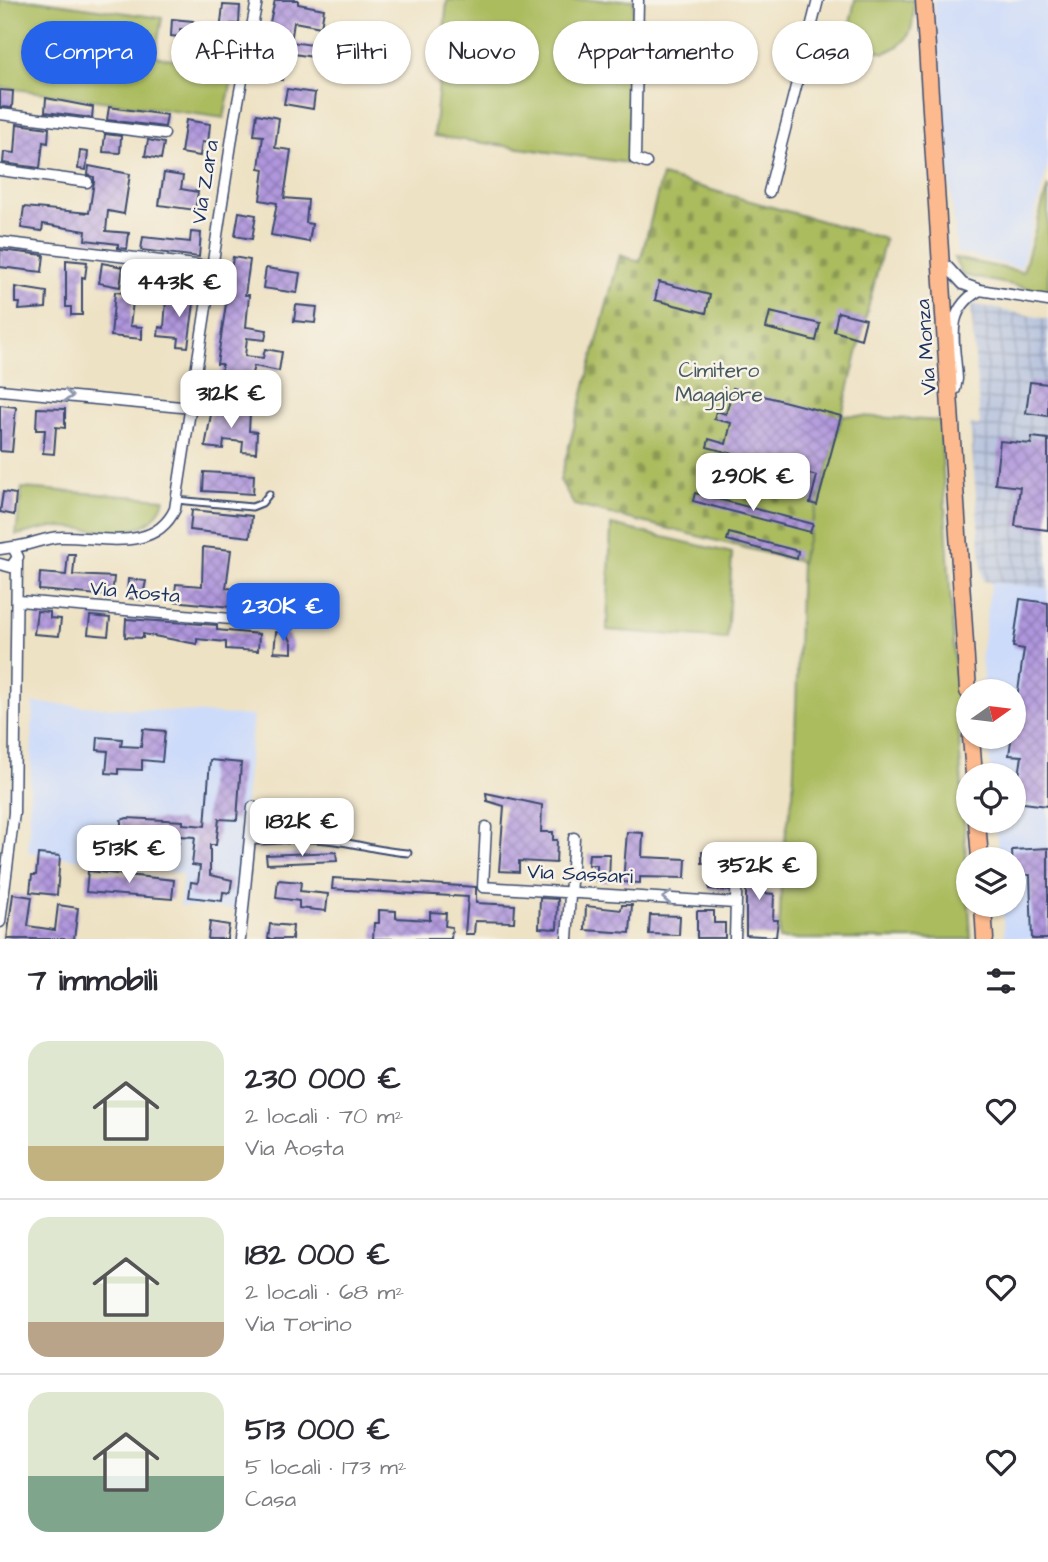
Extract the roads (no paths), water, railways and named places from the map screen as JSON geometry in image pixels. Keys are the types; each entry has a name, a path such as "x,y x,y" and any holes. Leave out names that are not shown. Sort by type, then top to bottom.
{"main road":[{"name":"Via Monza","path":"924,0 967,679"},
{"path":"978,939 982,917"},
{"path":"984,917 985,939"},
{"path":"986,917 993,939"}],"street":[{"name":"Via Zara","path":"5,546 60,537 137,539 161,528 172,515 192,408 212,267 257,0"},
{"path":"638,0 635,159 646,163"},
{"path":"769,192 818,0"},
{"path":"0,114 164,134"},
{"path":"0,170 88,182"},
{"path":"0,242 212,267"},
{"path":"941,259 956,279 980,290 1048,302"},
{"path":"950,390 955,389 957,379 954,317 963,301 980,290"},
{"path":"0,390 192,408"},
{"path":"3,565 11,567 33,543"},
{"path":"0,922 14,813 19,601 18,559 5,546"},
{"path":"3,565 19,587"},
{"name":"Via Aosta","path":"19,601 290,624"},
{"path":"240,939 253,810"},
{"name":"Via Sassari","path":"486,827 483,887 736,903"},
{"path":"567,939 575,838"},
{"path":"735,939 737,862"}],"lane":[{"path":"176,500 252,507 262,503 269,494"},
{"path":"253,810 287,813 287,840"},
{"path":"249,841 337,841 362,844 371,850 408,853"}],"park label":[{"name":"Cimitero Maggiore","path":"719,382"}]}
